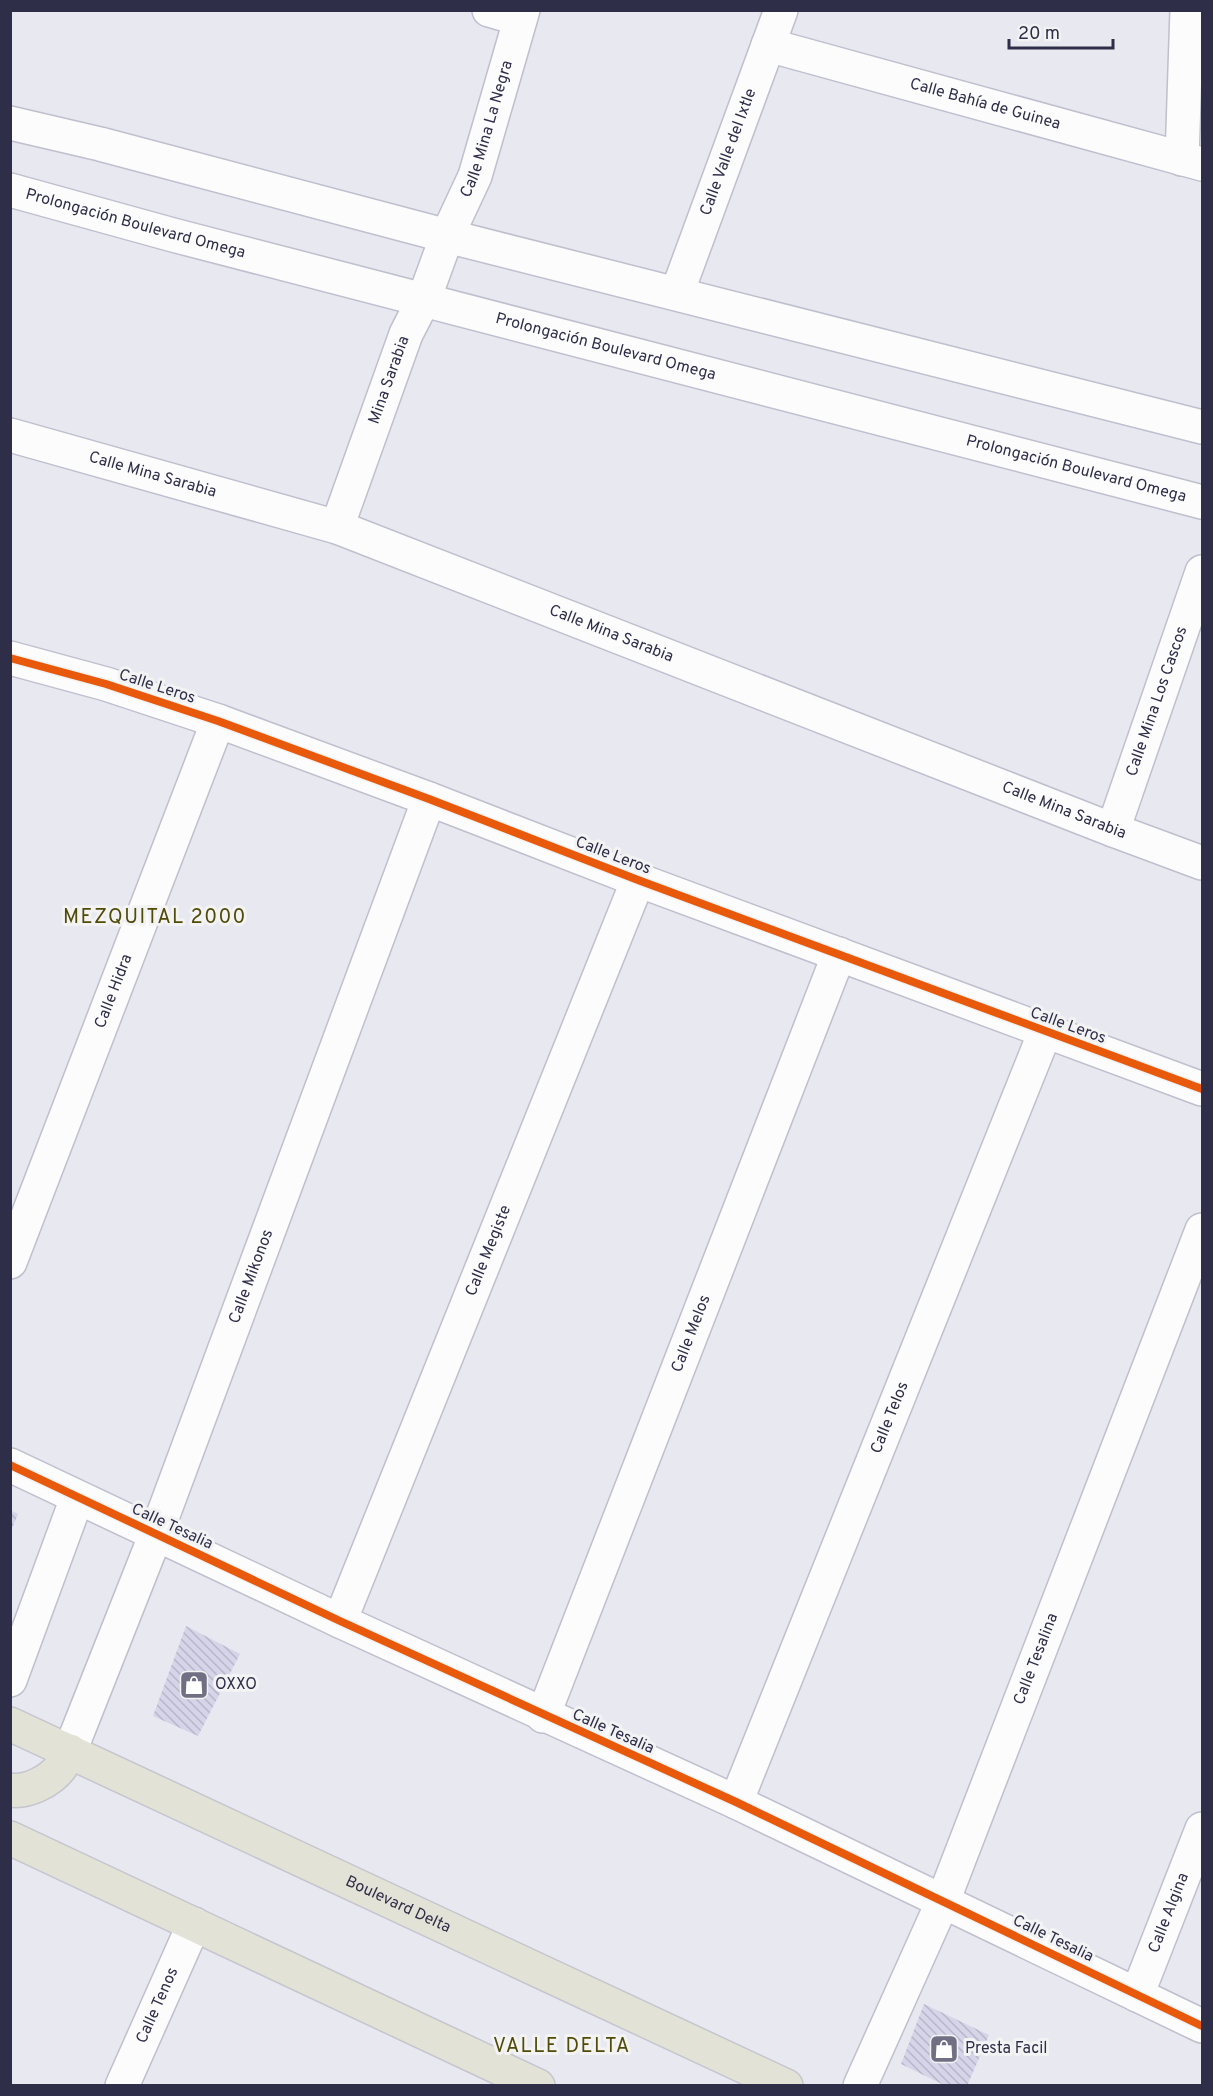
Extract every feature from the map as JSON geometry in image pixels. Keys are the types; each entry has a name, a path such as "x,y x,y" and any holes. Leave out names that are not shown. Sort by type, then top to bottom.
{"main road":[{"name":"Boulevard Delta","path":"10,1724 786,2085"},
{"path":"10,1790 16,1791 41,1784 59,1769 70,1751"},
{"path":"10,1839 538,2085"}],"street":[{"name":"Calle Valle del Ixtle","path":"677,293 781,10"},
{"path":"1186,10 1192,161"},
{"name":"Calle Mina La Negra","path":"447,236 475,176 511,13"},
{"name":"Calle Bahía de Guinea","path":"768,45 1192,161"},
{"path":"10,123 100,144 447,236 1203,427"},
{"name":"Prolongación Boulevard Omega","path":"10,190 173,235 1203,502"},
{"name":"Mina Sarabia","path":"337,527 406,334 424,299 447,236"},
{"name":"Calle Mina Sarabia","path":"10,435 337,527 1203,863"},
{"name":"Calle Mina Los Cascos","path":"1113,830 1203,572"},
{"name":"Calle Leros","path":"10,658 106,684 218,721 638,880 1203,1089"},
{"name":"Calle Hidra","path":"10,1262 218,721"},
{"name":"Calle Mikonos","path":"70,1751 156,1534 429,799"},
{"name":"Calle Megiste","path":"340,1621 638,880"},
{"name":"Calle Melos","path":"543,1716 839,954"},
{"name":"Calle Telos","path":"736,1802 1045,1032"},
{"name":"Calle Tesalina","path":"860,2085 944,1901 1203,1230"},
{"name":"Calle Tesalia","path":"10,1465 543,1716 736,1802 1203,2026"},
{"path":"10,1680 77,1498"},
{"name":"Calle Algina","path":"1137,1995 1203,1829"},
{"name":"Calle Tenos","path":"122,2085 194,1924"}],"building":[{"path":"10,1510 18,1514 11,1531 10,1531"},
{"name":"OXXO","path":"186,1626 240,1654 198,1736 153,1716"},
{"name":"Presta Facil","path":"924,2004 989,2035 967,2086 946,2086 901,2064"}],"cycle path":[{"path":"10,658 106,684 218,721 638,880 1202,1089"},
{"path":"10,1465 340,1621 736,1802 1202,2026"}],"place":[{"name":"OXXO","path":"194,1685"},
{"name":"Presta Facil","path":"944,2049"}],"district":[{"name":"MEZQUITAL 2000","path":"155,918"},
{"name":"VALLE DELTA","path":"562,2047"}]}
